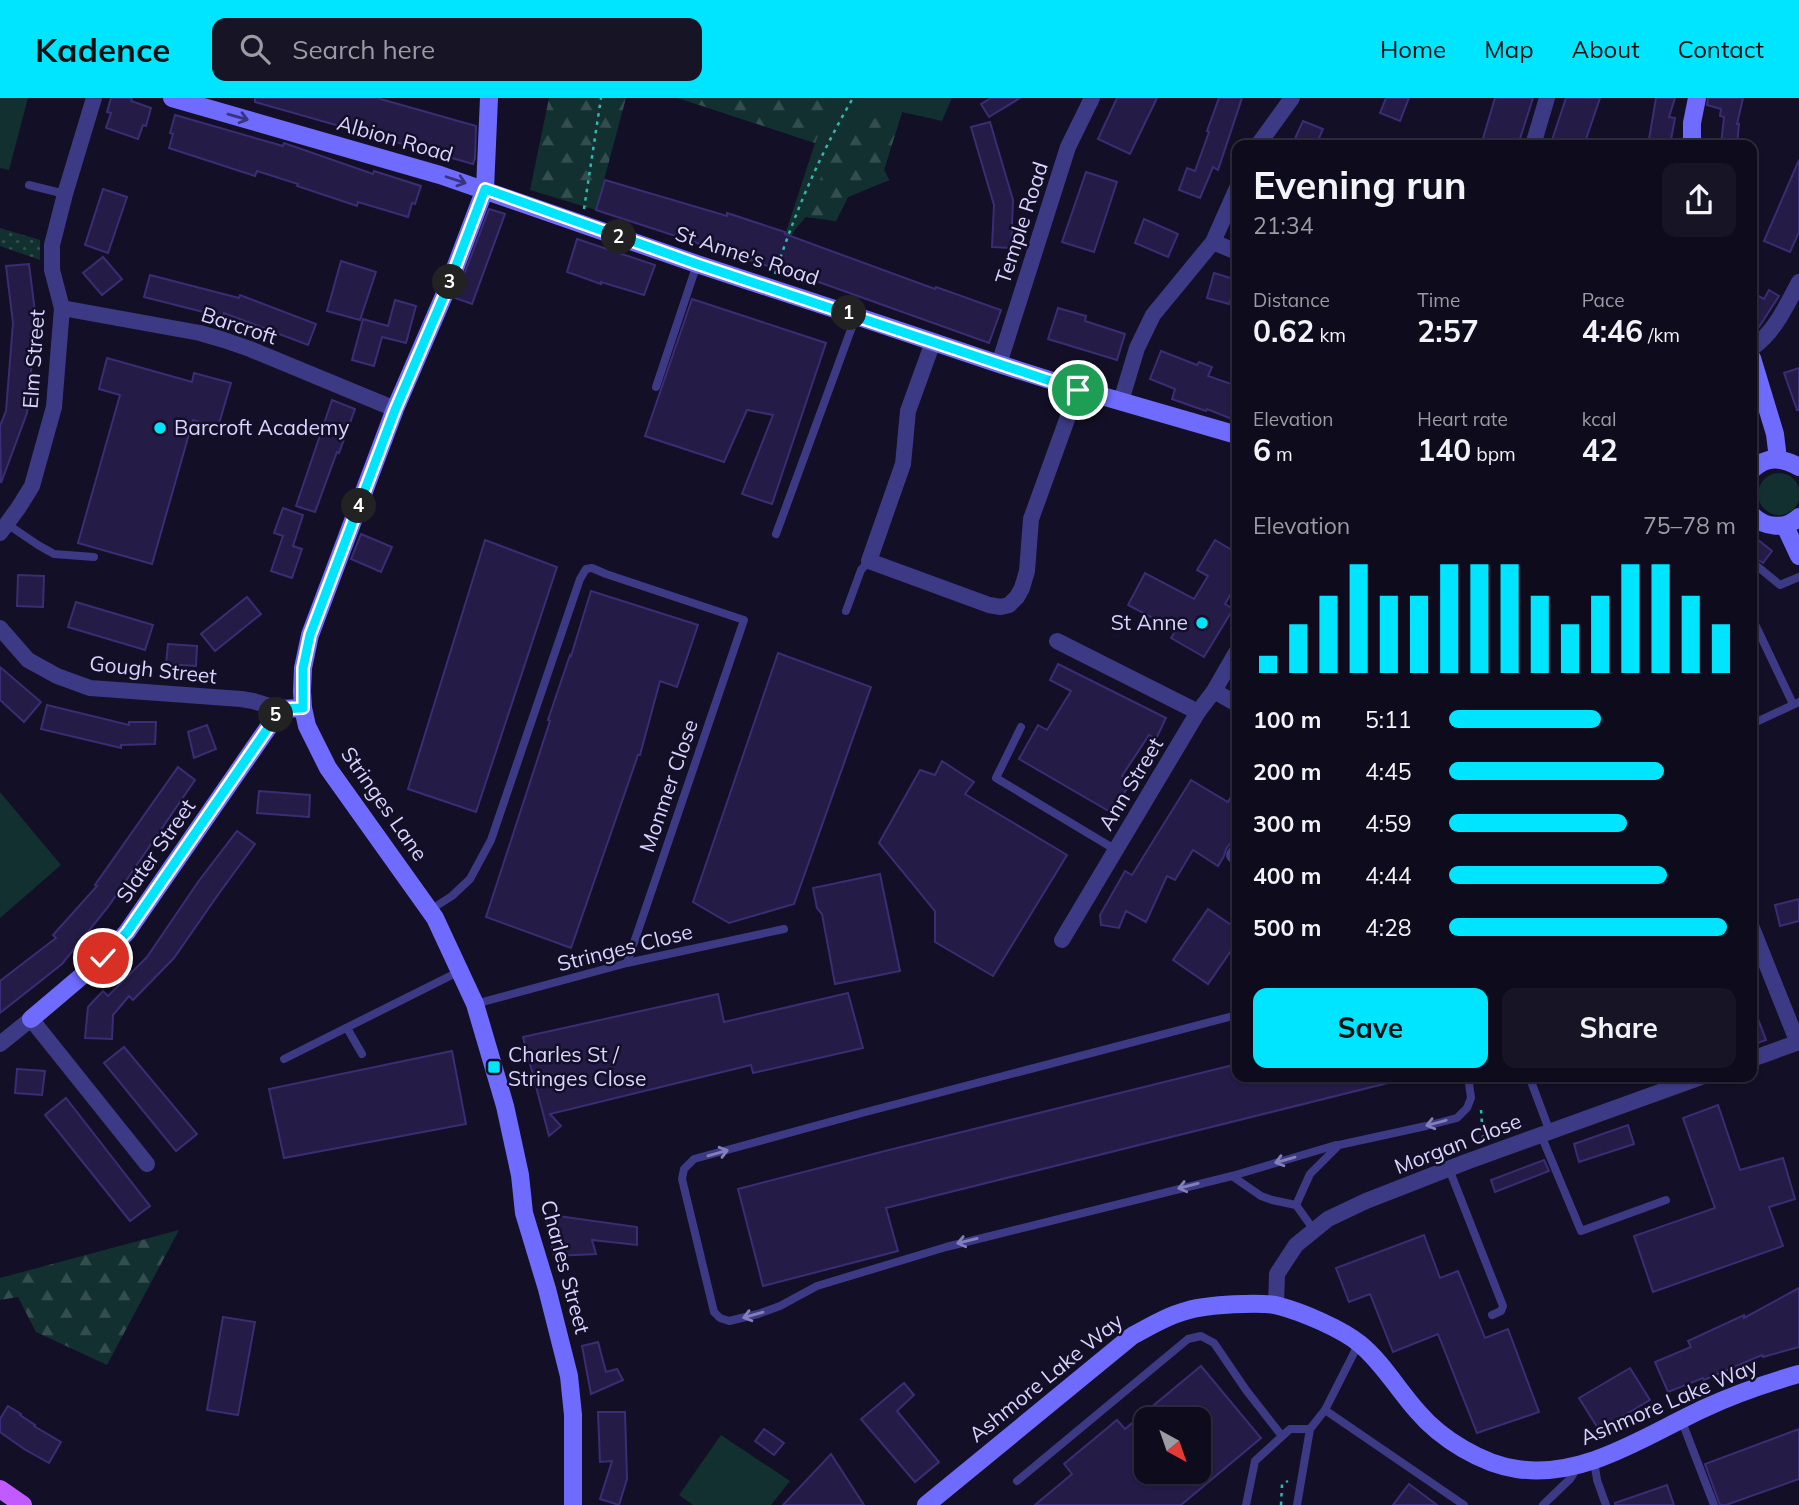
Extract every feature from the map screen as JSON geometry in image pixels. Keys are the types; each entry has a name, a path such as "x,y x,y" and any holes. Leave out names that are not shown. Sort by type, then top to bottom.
{"main road":[{"path":"0,1489 23,1505"}],"street":[{"name":"Elm Street","path":"4,528 32,486 54,407 62,308 52,270 52,245 94,98"},
{"name":"Albion Road","path":"172,98 485,189"},
{"name":"Stringes Lane","path":"475,1004 435,918 328,768 307,726 303,708 303,668 310,635 395,410 449,284 485,189 489,98"},
{"name":"Temple Road","path":"999,364 1068,147 1092,98"},
{"path":"1262,140 1292,98"},
{"path":"1534,140 1547,98"},
{"path":"1692,140 1696,98"},
{"name":"St Anne's Road","path":"485,189 697,264 1078,390 1232,434"},
{"path":"1121,401 1137,348 1153,315 1213,242 1232,199"},
{"path":"1213,242 1232,251"},
{"path":"1757,344 1769,333 1799,282"},
{"name":"Barcroft","path":"62,308 224,341 250,349 395,410"},
{"path":"933,342 908,411 903,464 869,561 989,605 1009,605 1022,588 1027,571 1031,519 1078,390"},
{"path":"1757,375 1775,434 1778,459"},
{"path":"1757,465 1766,460 1778,459 1799,467"},
{"path":"1757,520 1768,525 1792,521 1799,556"},
{"name":"Gough Street","path":"0,628 29,660 57,676 90,688 241,699 279,709"},
{"path":"1057,641 1198,712"},
{"name":"Ann Street","path":"1062,940 1232,660"},
{"path":"1214,691 1232,701"},
{"path":"279,709 303,708"},
{"name":"Slater Street","path":"0,1044 103,958 127,932 279,709"},
{"path":"1757,940 1799,1042 1757,1057"},
{"name":"Charles Street","path":"475,1004 505,1106 520,1175 524,1213 569,1376 573,1415 573,1505"},
{"path":"31,1019 148,1164"},
{"name":"Morgan Close","path":"1276,1305 1278,1274 1296,1245 1328,1219 1449,1169 1685,1082"},
{"name":"Ashmore Lake Way","path":"926,1505 1132,1336 1154,1323 1190,1309 1219,1305 1276,1305 1321,1321 1359,1343 1419,1414 1445,1438 1487,1461 1516,1469 1543,1471 1586,1463 1609,1455 1707,1406 1763,1384 1799,1374"}],"lane":[{"path":"29,185 65,194"},
{"path":"656,387 697,264"},
{"path":"776,534 856,316"},
{"path":"4,528 54,554 94,557"},
{"path":"846,611 861,570 869,561"},
{"path":"1757,566 1780,585 1799,577"},
{"name":"Monmer Close","path":"430,910 452,897 470,879 492,840 580,579 586,569 592,568 744,620 627,963"},
{"path":"1757,628 1796,703 1757,722"},
{"path":"1021,727 996,778 1116,850"},
{"name":"Stringes Close","path":"475,1004 627,963 785,929"},
{"path":"284,1059 460,971"},
{"path":"1232,1016 694,1159 684,1169 682,1180 714,1312 729,1321 758,1314 780,1306 817,1286 946,1247 1232,1175 1339,1144 1457,1118 1467,1108 1471,1098 1469,1082"},
{"path":"347,1028 362,1054"},
{"path":"1531,1082 1546,1134 1581,1231 1666,1200"},
{"path":"1296,1205 1310,1174 1339,1144"},
{"path":"1449,1169 1503,1306 1501,1311 1492,1315"},
{"path":"1232,1175 1261,1196 1296,1205 1314,1230"},
{"path":"1017,1481 1188,1339 1201,1336 1214,1343 1282,1436"},
{"path":"1297,1505 1310,1429 1325,1410 1359,1343"},
{"path":"1325,1410 1464,1505"},
{"path":"1681,1419 1714,1505"},
{"path":"1246,1505 1255,1461 1290,1429 1310,1429"},
{"path":"1543,1505 1586,1463 1597,1480 1606,1505"}],"path":[{"path":"582,225 601,98"},
{"path":"771,288 787,236 807,186 853,98"},
{"path":"1480,1103 1484,1156"}],"green space":[{"path":"0,98 28,98 9,170 0,168"},
{"path":"549,98 626,98 596,210 530,190"},
{"path":"678,98 952,98 942,121 902,112 884,170 889,180 848,197 836,221 806,217 793,232 785,271 774,268 815,143"},
{"path":"678,98 827,98 830,108 815,143"},
{"path":"902,112 884,170 889,180 848,197 836,221 807,217 828,157 850,130 874,114"},
{"path":"0,228 40,240 40,260 0,246"},
{"path":"1779,473 1794,479 1800,494 1794,509 1779,515 1764,509 1758,494 1764,479"},
{"path":"0,792 61,865 0,918"},
{"path":"179,1230 107,1365 36,1332 18,1297 0,1300 0,1278"},
{"path":"721,1435 790,1481 771,1505 693,1505 679,1495"}],"building":[{"path":"111,98 132,98 131,101 151,108 146,126 143,125 138,139 106,128 111,113 107,112"},
{"path":"255,98 377,98 476,126 475,158 473,164 255,102"},
{"path":"991,98 1020,98 989,117 981,104"},
{"path":"1117,98 1157,98 1130,154 1098,139"},
{"path":"1219,98 1242,98 1218,170 1213,167 1200,198 1179,190 1187,168 1195,171"},
{"path":"1386,98 1409,98 1400,121 1380,113"},
{"path":"1495,98 1533,98 1520,140 1482,140"},
{"path":"1566,98 1600,98 1586,140 1552,140"},
{"path":"1656,98 1675,98 1669,117 1675,118 1671,140 1649,140"},
{"path":"1708,98 1743,98 1737,124 1737,140 1722,140 1724,117 1720,116 1721,109 1707,105"},
{"path":"175,115 283,146 284,143 373,174 374,171 421,186 408,217 358,202 357,206 257,171 255,176 169,148"},
{"path":"1303,121 1323,129 1318,140 1294,140"},
{"path":"990,122 1013,200 1011,248 992,247 994,205 971,127"},
{"path":"1799,160 1799,232 1790,252 1764,241"},
{"path":"1086,172 1117,182 1094,252 1062,242"},
{"path":"605,180 727,216 727,213 785,232 935,289 936,287 1001,310 989,343 774,266 596,210"},
{"path":"103,189 127,197 108,253 85,245"},
{"path":"489,209 505,214 472,304 455,298"},
{"path":"1144,219 1178,234 1168,257 1135,243"},
{"path":"577,239 655,265 644,295 567,272"},
{"path":"103,257 122,279 102,295 83,273"},
{"path":"341,261 376,272 360,320 327,311"},
{"path":"29,264 36,320 27,413 1,483 0,426 6,411 13,323 6,266"},
{"path":"1214,273 1232,278 1229,304 1207,298"},
{"path":"150,275 239,298 240,295 316,324 308,345 224,313 223,317 144,297"},
{"path":"1769,290 1779,296 1757,329 1757,295 1764,299"},
{"path":"692,299 826,343 772,504 742,494 773,415 747,410 724,462 645,436"},
{"path":"395,300 416,306 406,343 382,337 374,366 352,360 363,319 388,326"},
{"path":"1058,308 1086,316 1085,321 1125,334 1117,360 1048,339"},
{"path":"1161,351 1197,365 1199,362 1212,367 1208,376 1232,384 1232,419 1172,399 1175,389 1150,379"},
{"path":"107,358 192,382 194,373 231,383 218,427 193,420 152,564 78,543 120,395 99,389"},
{"path":"1799,368 1799,410 1797,410 1784,373"},
{"path":"332,400 355,409 315,512 296,506"},
{"path":"283,508 303,515 293,546 302,549 292,578 271,571 283,536 274,533"},
{"path":"361,534 392,547 381,572 351,559"},
{"path":"1757,539 1772,551 1763,563 1757,559"},
{"path":"485,540 557,567 476,812 408,789"},
{"path":"1215,540 1232,550 1232,592 1225,604 1232,611 1204,657 1171,638 1176,630 1128,605 1145,573 1194,599 1208,576 1197,570"},
{"path":"18,575 44,576 43,607 17,606"},
{"path":"591,591 698,625 677,687 660,681 640,755 571,948 486,917"},
{"path":"247,597 261,614 215,651 201,634"},
{"path":"76,602 153,625 145,650 68,627"},
{"path":"168,644 197,646 196,666 166,664"},
{"path":"778,653 871,687 794,904 729,923 693,902"},
{"path":"1058,664 1166,718 1156,739 1149,735 1122,776 1131,782 1112,813 1019,759 1038,725 1047,730 1071,691 1050,680"},
{"path":"0,667 41,702 24,722 0,700"},
{"path":"47,705 129,725 129,722 156,722 155,744 121,745 121,748 41,729"},
{"path":"207,725 216,749 194,758 188,732"},
{"path":"942,761 974,782 965,794 1067,855 993,976 935,942 935,911 879,843 920,770 935,775"},
{"path":"178,767 195,780 108,907 62,964 0,1013 0,981 56,938 53,935 97,886 95,885"},
{"path":"1191,780 1228,802 1232,795 1232,841 1218,866 1193,850 1175,880 1167,876 1146,922 1126,911 1119,928 1101,925 1100,915 1125,871 1132,875"},
{"path":"259,791 310,795 309,817 257,813"},
{"path":"237,831 255,844 174,958 133,1000 129,996 113,1015 112,1039 85,1038 88,1007 103,991 108,996 147,957"},
{"path":"880,874 900,971 835,984 822,914 817,908 813,888"},
{"path":"1799,899 1799,921 1780,926 1775,905"},
{"path":"1208,909 1232,926 1232,949 1208,984 1173,960"},
{"path":"848,993 863,1048 753,1073 751,1065 550,1114 561,1126 549,1136 523,1037 718,994 724,1022"},
{"path":"1757,1016 1766,1040 1757,1043"},
{"path":"124,1047 197,1134 176,1151 104,1063"},
{"path":"452,1051 466,1124 284,1158 269,1089"},
{"path":"1232,1065 1232,1082 1392,1082 886,1208 898,1251 763,1286 738,1189"},
{"path":"17,1069 45,1071 42,1095 15,1093"},
{"path":"66,1098 150,1206 130,1221 45,1115"},
{"path":"1718,1105 1740,1170 1783,1158 1795,1199 1769,1207 1783,1246 1653,1292 1634,1236 1715,1208 1683,1118"},
{"path":"1628,1125 1634,1144 1579,1162 1574,1144"},
{"path":"1544,1160 1549,1171 1495,1192 1491,1180"},
{"path":"544,1214 637,1227 637,1245 592,1240 596,1254 554,1256"},
{"path":"1424,1235 1440,1278 1458,1271 1485,1338 1508,1329 1539,1412 1477,1433 1438,1334 1393,1352 1370,1294 1349,1302 1336,1268"},
{"path":"1799,1288 1799,1347 1763,1357 1762,1355 1668,1392 1655,1362 1691,1347 1688,1341 1744,1315 1744,1318"},
{"path":"223,1317 255,1322 238,1415 207,1410"},
{"path":"598,1342 606,1372 617,1369 623,1380 591,1394 582,1346"},
{"path":"1201,1366 1261,1438 1211,1480 1211,1407 1152,1407"},
{"path":"1630,1368 1650,1400 1599,1430 1579,1398"},
{"path":"904,1383 914,1395 897,1411 939,1462 915,1482 861,1419"},
{"path":"8,1406 61,1442 49,1463 0,1432 0,1419"},
{"path":"598,1412 625,1412 627,1479 619,1505 600,1499 612,1461 600,1462"},
{"path":"1117,1420 1125,1429 1134,1422 1134,1484 1206,1484 1181,1505 1035,1505 1072,1474 1064,1464"},
{"path":"764,1429 784,1443 774,1455 755,1441"},
{"path":"1799,1429 1799,1479 1720,1505 1705,1464"},
{"path":"831,1454 864,1505 783,1505"},
{"path":"1409,1484 1437,1505 1393,1505"},
{"path":"1667,1485 1674,1505 1615,1505 1615,1503"}],"place":[{"name":"Barcroft Academy","path":"160,428"},
{"name":"St Anne","path":"1202,623"},
{"name":"Charles St / Stringes Close","path":"494,1067"}],"route":[{"path":"103,958 127,932 279,709 303,708 303,668 310,635 395,410 449,284 485,189 697,264 1078,390"}]}
